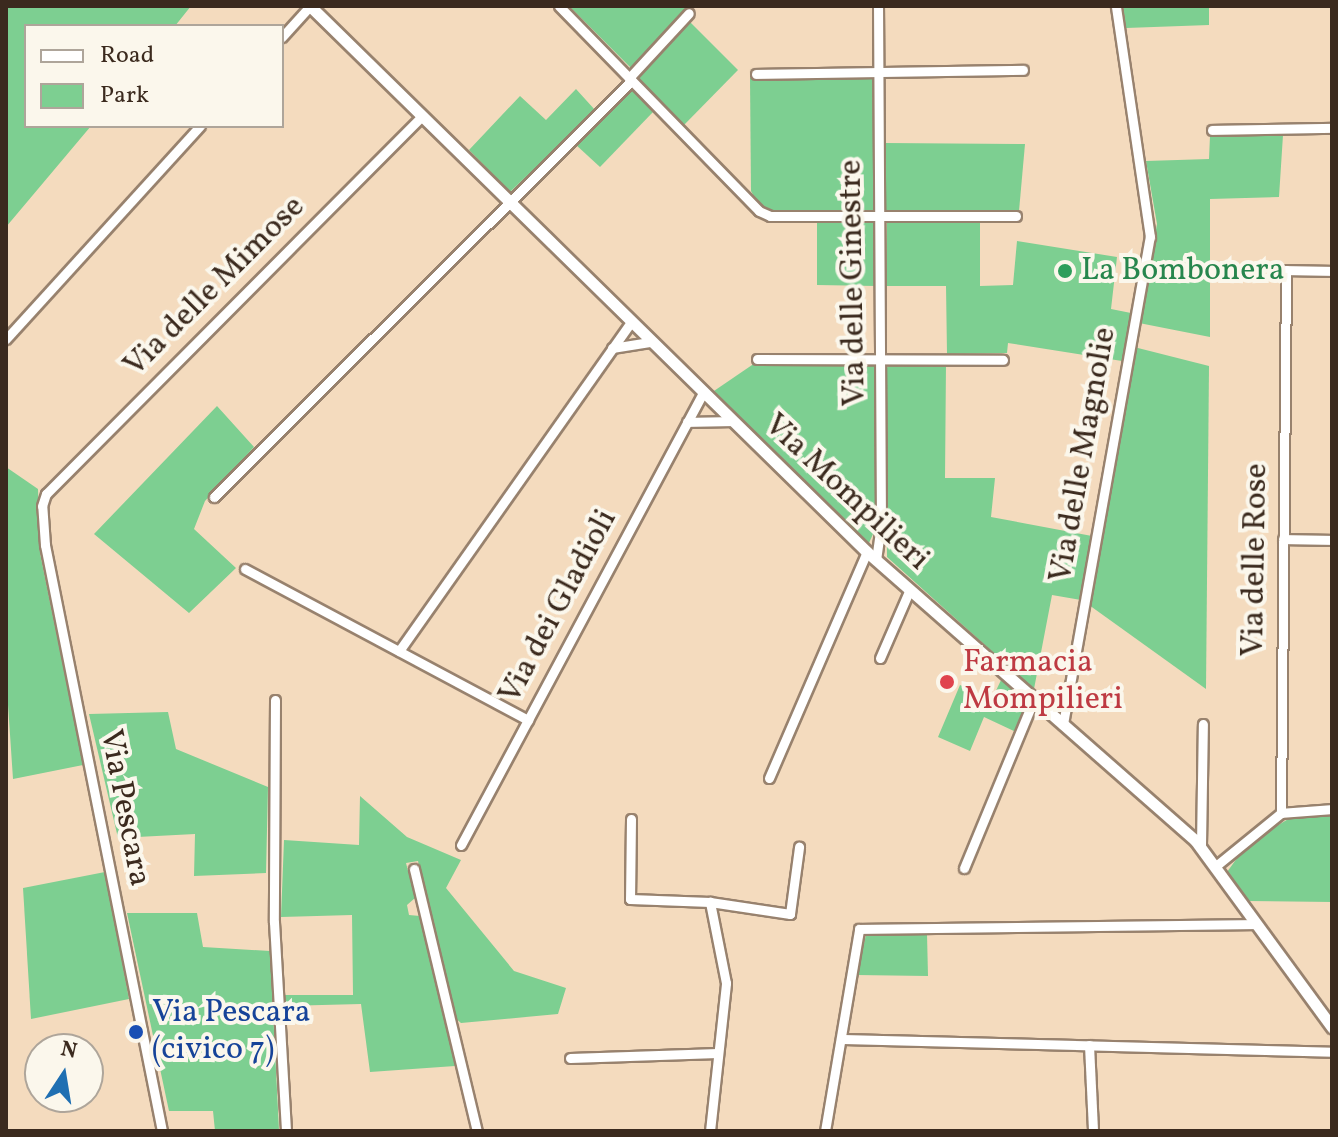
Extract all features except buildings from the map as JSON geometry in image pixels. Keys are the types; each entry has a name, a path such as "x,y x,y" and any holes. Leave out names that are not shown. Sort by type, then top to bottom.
{"street":[{"path":"284,35 310,6"},
{"name":"Via Mompilieri","path":"310,6 630,323 872,556 1201,845 1332,1027"},
{"path":"559,6 759,211 770,216 1016,216"},
{"name":"Via delle Ginestre","path":"769,778 872,556 881,523 878,6"},
{"name":"Via delle Magnolie","path":"1063,724 1150,237 1116,6"},
{"path":"214,497 631,79 689,13"},
{"path":"756,74 1023,70"},
{"name":"Via delle Mimose","path":"46,494 421,117"},
{"path":"6,339 198,128"},
{"path":"1212,130 1332,128"},
{"name":"Via delle Rose","path":"1281,813 1286,270 1332,271"},
{"path":"399,651 630,323"},
{"path":"612,348 650,342"},
{"path":"757,359 1003,360"},
{"name":"Via dei Gladioli","path":"461,845 703,393"},
{"path":"687,422 731,421"},
{"name":"Via Pescara","path":"46,494 45,545 162,1131"},
{"path":"1283,539 1332,540"},
{"path":"245,569 528,720"},
{"path":"880,658 910,589"},
{"path":"964,868 1034,699"},
{"path":"275,700 274,922 286,1131"},
{"path":"1201,845 1203,724"},
{"path":"1217,865 1281,813 1332,809"},
{"path":"631,819 630,899 710,902 790,914 799,847"},
{"path":"414,869 477,1131"},
{"path":"710,902 726,983 710,1131"},
{"path":"825,1131 843,1039 859,929 1256,924"},
{"path":"843,1039 1332,1052"},
{"path":"1089,1045 1093,1131"},
{"path":"570,1058 718,1053"}],"green space":[{"path":"6,6 191,6 177,24 24,24 24,128 89,128 6,227"},
{"path":"569,6 686,6 688,8 631,68"},
{"path":"1123,6 1209,6 1209,25 1126,28"},
{"path":"688,20 738,70 684,125 635,77"},
{"path":"875,76 874,212 769,211 758,204 751,191 750,78"},
{"path":"631,88 654,111 600,167 575,144"},
{"path":"576,89 595,110 510,192 469,150 520,96 546,120"},
{"path":"1283,135 1279,197 1210,199 1210,337 1139,323 1157,224 1146,161 1209,159 1210,136"},
{"path":"885,143 1025,144 1019,211 885,212"},
{"path":"817,221 875,221 876,286 817,285"},
{"path":"887,222 980,222 980,286 1013,285 1017,241 1117,257 1111,309 1131,313 1122,361 1008,343 1007,353 947,354 946,286 886,286"},
{"path":"1134,347 1209,366 1206,689 1089,605"},
{"path":"755,363 876,365 877,525 869,543 711,393"},
{"path":"893,363 946,364 945,478 995,478 991,517 1092,536 1081,600 1052,595 1034,689 887,557 885,369"},
{"path":"217,406 254,447 205,501 194,529 236,568 189,613 94,534"},
{"path":"6,467 38,489 40,553 83,765 13,779 6,675"},
{"path":"1002,678 1029,700 1016,732 984,717 970,751 938,737 960,685 992,699"},
{"path":"168,712 176,749 268,787 266,873 194,876 195,834 118,838 89,714"},
{"path":"360,796 407,837 461,860 446,888 514,971 566,988 558,1014 461,1023 454,1017 418,861 406,863 415,898 407,905 409,915 420,916 455,1066 370,1072 361,1004 283,1006 282,995 353,995 352,915 281,917 284,840 359,845"},
{"path":"1295,815 1332,816 1332,902 1248,901 1227,872 1248,843"},
{"path":"105,872 129,999 31,1019 23,888"},
{"path":"127,913 197,913 203,947 270,951 279,1130 215,1131 213,1111 169,1111"},
{"path":"927,934 928,976 856,975 866,935"}],"place":[{"name":"La Bombonera","path":"1065,271"},
{"name":"Farmacia Mompilieri","path":"947,682"},
{"name":"Via Pescara (civico 7)","path":"136,1032"}]}
